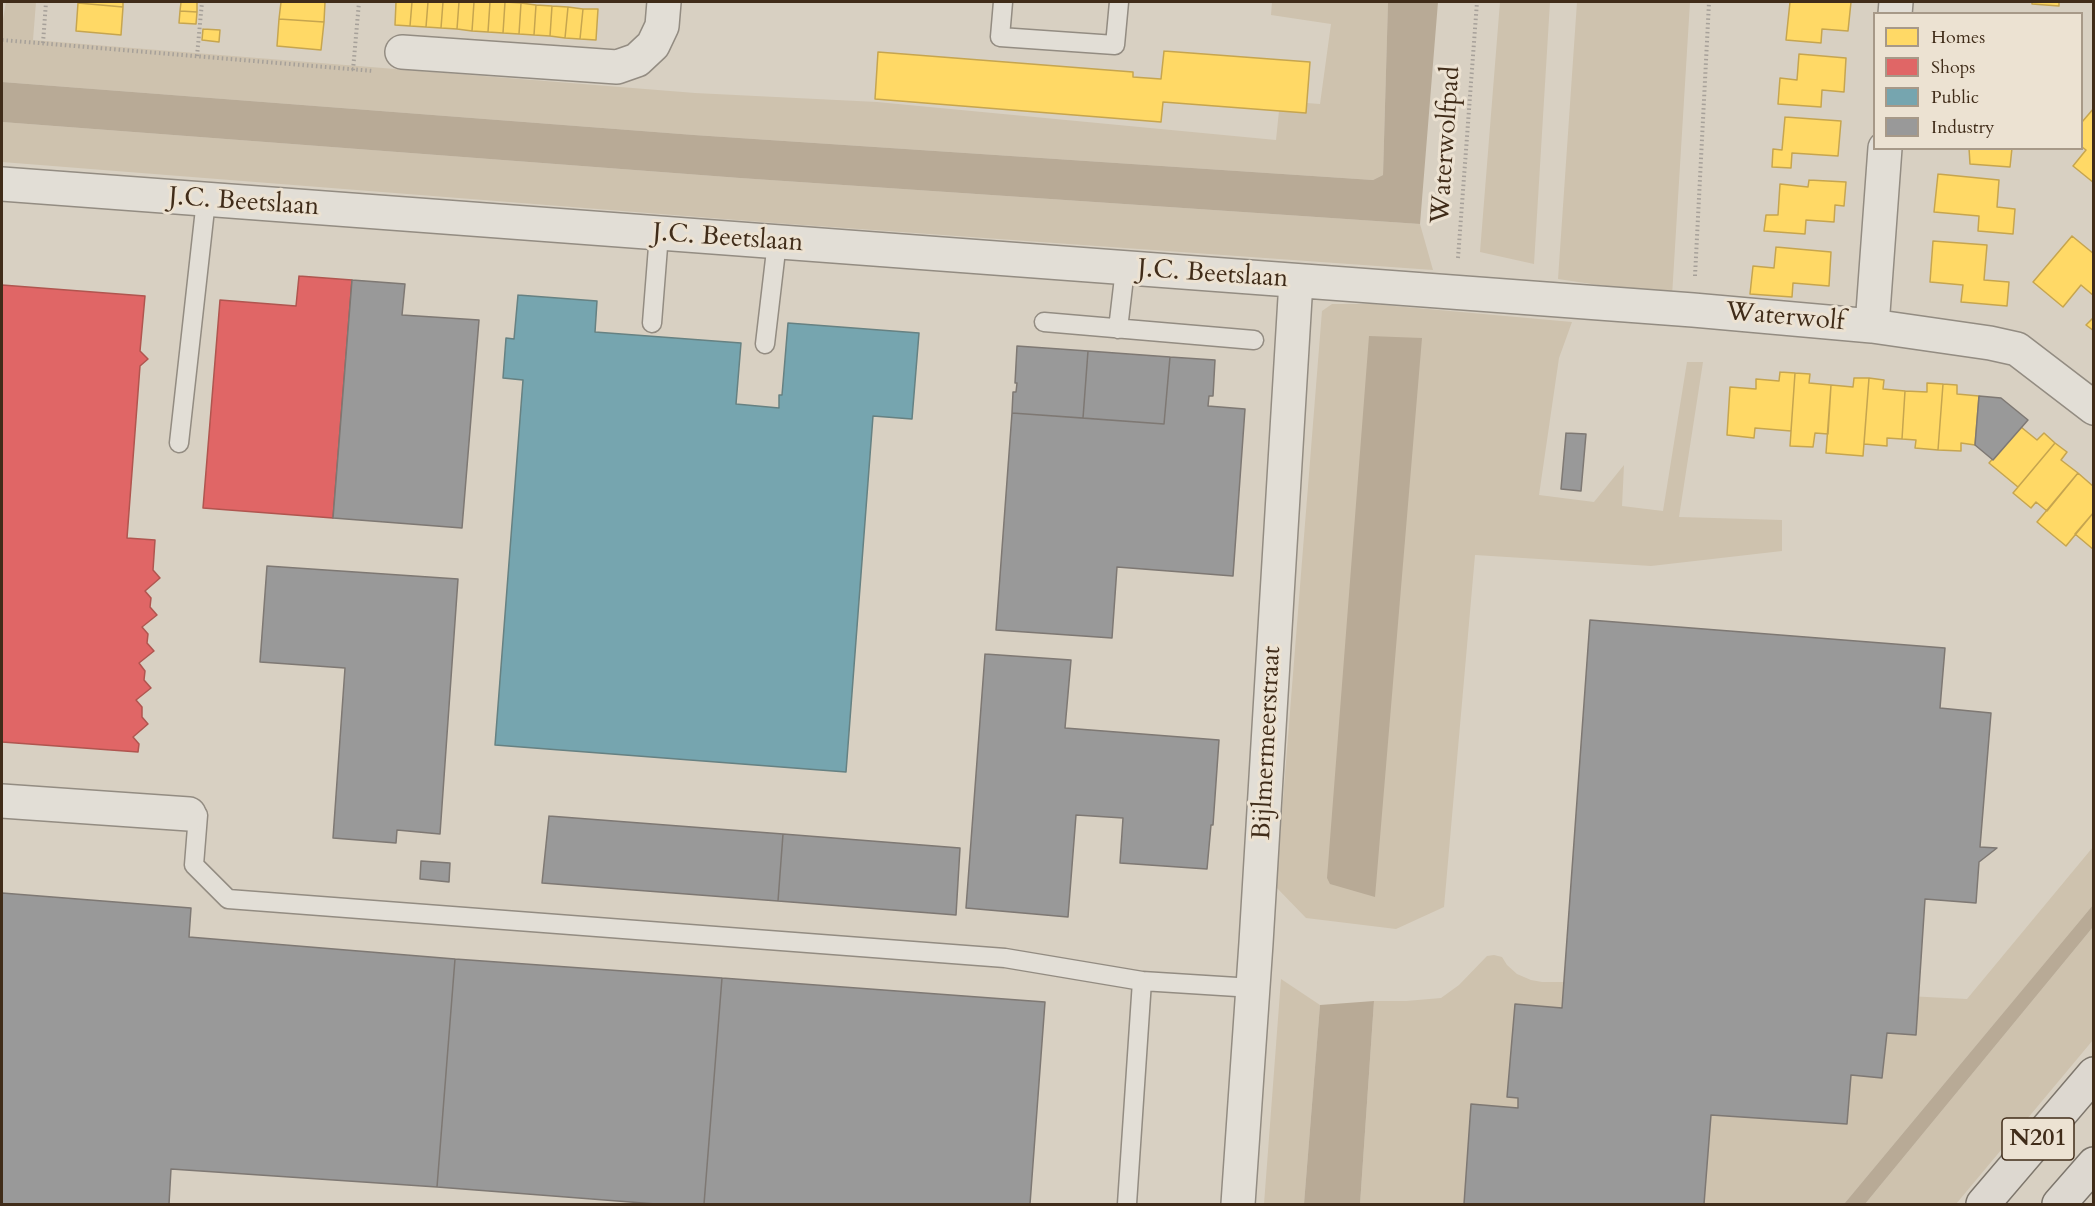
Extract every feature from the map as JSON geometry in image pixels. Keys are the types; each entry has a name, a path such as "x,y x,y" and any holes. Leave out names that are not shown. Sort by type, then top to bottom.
{"highway":[{"name":"N201","path":"1983,1204 2094,1074"},
{"name":"N201","path":"2059,1204 2094,1164"}],"street":[{"path":"408,52 617,67 637,60 653,45 662,26 664,2"},
{"path":"1872,326 1885,150"},
{"name":"J.C. Beetslaan","path":"2,184 1455,292"},
{"name":"Bijlmermeerstraat","path":"1238,1204 1296,281"},
{"name":"Waterwolf","path":"1455,292 1872,326 1990,343 2017,349 2094,408"},
{"path":"2,801 194,814"}],"lane":[{"path":"1003,2 1000,37 1115,45 1119,2"},
{"path":"179,443 206,200"},
{"path":"652,323 659,234"},
{"path":"765,344 777,242"},
{"path":"1118,329 1125,269"},
{"path":"1044,322 1254,340"},
{"path":"194,814 195,865 228,899 1005,958 1142,981 1253,988"},
{"path":"1127,1204 1142,981"}],"path":[{"path":"43,43 46,2"},
{"path":"197,56 201,2"},
{"path":"353,70 359,2"},
{"name":"Waterwolfpad","path":"1455,292 1477,2"},
{"path":"1693,310 1709,2"},
{"path":"2,40 404,74 408,52"}],"shaded area":[{"path":"6,2 36,2 33,40 695,93 877,102 1276,140 1280,101 1320,104 1331,24 1271,15 1272,2 1388,2 1383,175 1373,180 694,135 2,82 2,25"},
{"path":"1388,2 1438,2 1420,224 740,178 2,122 2,82 694,135 1373,180 1383,175"},
{"path":"1500,2 1550,2 1534,264 1480,252"},
{"path":"1577,2 1690,2 1672,296 1558,279"},
{"path":"2,122 740,178 1420,224 1433,270 775,223 2,162"},
{"path":"1332,304 1372,304 1572,322 1559,358 1539,495 1594,502 1624,465 1622,506 1663,511 1687,362 1703,362 1679,517 1782,520 1782,551 1651,566 1475,555 1444,907 1396,929 1306,918 1276,887 1322,311"},
{"path":"1369,336 1422,338 1375,897 1330,884 1327,878"},
{"path":"2093,847 2093,905 1844,1204 1360,1204 1374,1001 1441,998 1459,985 1487,956 1494,955 1502,957 1517,974 1542,982 1628,982 1967,999"},
{"path":"2093,905 2093,927 1865,1204 1844,1204"},
{"path":"2093,927 2093,1040 1956,1204 1865,1204"},
{"path":"1281,979 1320,1005 1304,1204 1264,1204"},
{"path":"1374,1001 1360,1204 1304,1204 1320,1005"}],"building: Homes":[{"path":"123,2 123,7 78,3"},
{"path":"181,2 197,2 197,12 180,11"},
{"path":"281,2 325,2 324,22 279,19"},
{"path":"396,2 412,2 410,26 395,25"},
{"path":"412,2 428,2 426,27 410,26"},
{"path":"428,2 443,2 441,28 426,27"},
{"path":"443,2 459,2 457,29 441,28"},
{"path":"459,2 474,2 472,31 457,29"},
{"path":"474,2 490,2 488,32 472,31"},
{"path":"490,2 505,2 503,33 488,32"},
{"path":"505,2 521,3 519,34 503,33"},
{"path":"1790,2 1851,2 1848,31 1822,29 1821,43 1786,40"},
{"path":"2032,2 2059,2 2059,6 2032,4"},
{"path":"78,3 123,7 121,35 76,31"},
{"path":"521,3 536,5 534,35 519,34"},
{"path":"536,5 552,6 550,36 534,35"},
{"path":"552,6 568,7 565,38 550,36"},
{"path":"568,7 583,9 580,39 565,38"},
{"path":"583,9 598,9 596,40 580,39"},
{"path":"180,11 197,12 196,24 179,23"},
{"path":"279,19 324,22 321,50 277,46"},
{"path":"203,29 220,30 219,42 202,40"},
{"path":"1164,51 1310,62 1306,113 1163,102 1161,122 875,99 878,52 1133,72 1133,77 1161,79"},
{"path":"1799,54 1846,58 1844,92 1822,90 1821,107 1778,104 1780,78 1797,80"},
{"path":"2094,108 2094,183 2073,166 2086,150 2083,148 2083,121"},
{"path":"1785,117 1841,121 1838,156 1792,153 1791,168 1772,167 1773,149 1782,150"},
{"path":"1969,150 2012,150 2010,167 1970,164"},
{"path":"1938,174 1999,180 1997,207 2015,209 2013,234 1978,231 1979,216 1934,212"},
{"path":"1809,180 1846,182 1844,206 1835,205 1834,222 1806,220 1805,234 1764,231 1766,215 1778,215 1780,184 1808,187"},
{"path":"2072,236 2094,254 2094,296 2081,285 2063,307 2033,282"},
{"path":"1933,241 1987,245 1984,280 2009,282 2007,306 1961,302 1963,285 1930,282"},
{"path":"1776,247 1831,252 1829,286 1793,283 1792,297 1750,294 1753,266 1774,268"},
{"path":"2094,317 2094,331 2086,325"},
{"path":"1780,372 1795,373 1791,431 1755,428 1754,438 1727,435 1730,387 1756,389 1756,379 1779,381"},
{"path":"1795,373 1810,374 1809,383 1831,385 1828,434 1815,433 1813,447 1790,446"},
{"path":"1854,378 1869,378 1863,456 1826,453 1831,385 1853,387"},
{"path":"1869,378 1884,380 1883,389 1905,391 1902,439 1887,438 1887,446 1864,444"},
{"path":"1927,383 1943,384 1938,450 1915,448 1916,440 1902,439 1905,391 1927,392"},
{"path":"1943,384 1957,385 1957,394 1979,396 1975,445 1961,443 1961,451 1938,450"},
{"path":"2021,427 2037,440 2044,433 2055,443 2018,487 1989,463"},
{"path":"2055,443 2067,452 2061,460 2078,473 2047,511 2036,502 2031,508 2013,493"},
{"path":"2078,473 2094,487 2094,512 2066,546 2037,522"},
{"path":"2094,512 2094,550 2075,534"}],"building: Shops":[{"path":"299,276 352,280 333,518 203,508 220,300 296,306"},
{"path":"2,285 145,296 140,351 148,359 140,366 127,538 155,540 153,570 160,578 145,591 151,598 150,607 157,615 142,627 148,634 147,643 154,651 139,663 145,671 144,680 151,688 136,700 142,707 142,717 148,724 133,737 139,744 138,752 2,742"}],"building: Public":[{"path":"518,295 597,301 595,332 741,343 736,404 779,408 788,323 919,333 912,419 873,416 846,772 495,745 523,380 503,378 506,338 514,339"}],"building: Industry":[{"path":"352,280 405,284 402,315 479,320 462,528 333,518"},
{"path":"1017,346 1088,351 1083,418 1012,413 1013,392 1016,392 1017,383 1015,383"},
{"path":"1088,351 1170,357 1164,424 1083,418"},
{"path":"1170,357 1215,360 1213,396 1209,396 1208,406 1245,409 1233,576 1117,567 1112,638 996,630 1012,413 1164,424"},
{"path":"1979,396 2001,398 2028,420 1993,460 1975,445"},
{"path":"1566,433 1586,434 1581,491 1561,489"},
{"path":"267,566 458,579 440,834 397,830 396,843 333,838 345,668 260,662"},
{"path":"1590,620 1945,648 1940,708 1991,713 1980,847 1997,848 1979,862 1976,903 1925,899 1916,1035 1887,1033 1882,1078 1851,1075 1847,1124 1711,1115 1704,1204 1464,1204 1471,1104 1518,1108 1518,1098 1507,1097 1515,1004 1562,1008"},
{"path":"985,654 1071,660 1065,728 1219,740 1213,825 1211,825 1207,869 1120,863 1123,818 1076,815 1068,917 966,908"},
{"path":"549,816 783,834 778,901 542,883"},
{"path":"783,834 960,848 956,915 778,901"},
{"path":"421,861 450,863 449,882 420,879"},
{"path":"2,893 191,908 189,937 455,959 437,1187 171,1169 169,1204 2,1204"},
{"path":"455,959 722,978 704,1204 656,1204 437,1187"},
{"path":"722,978 1045,1002 1030,1204 704,1204"}]}
